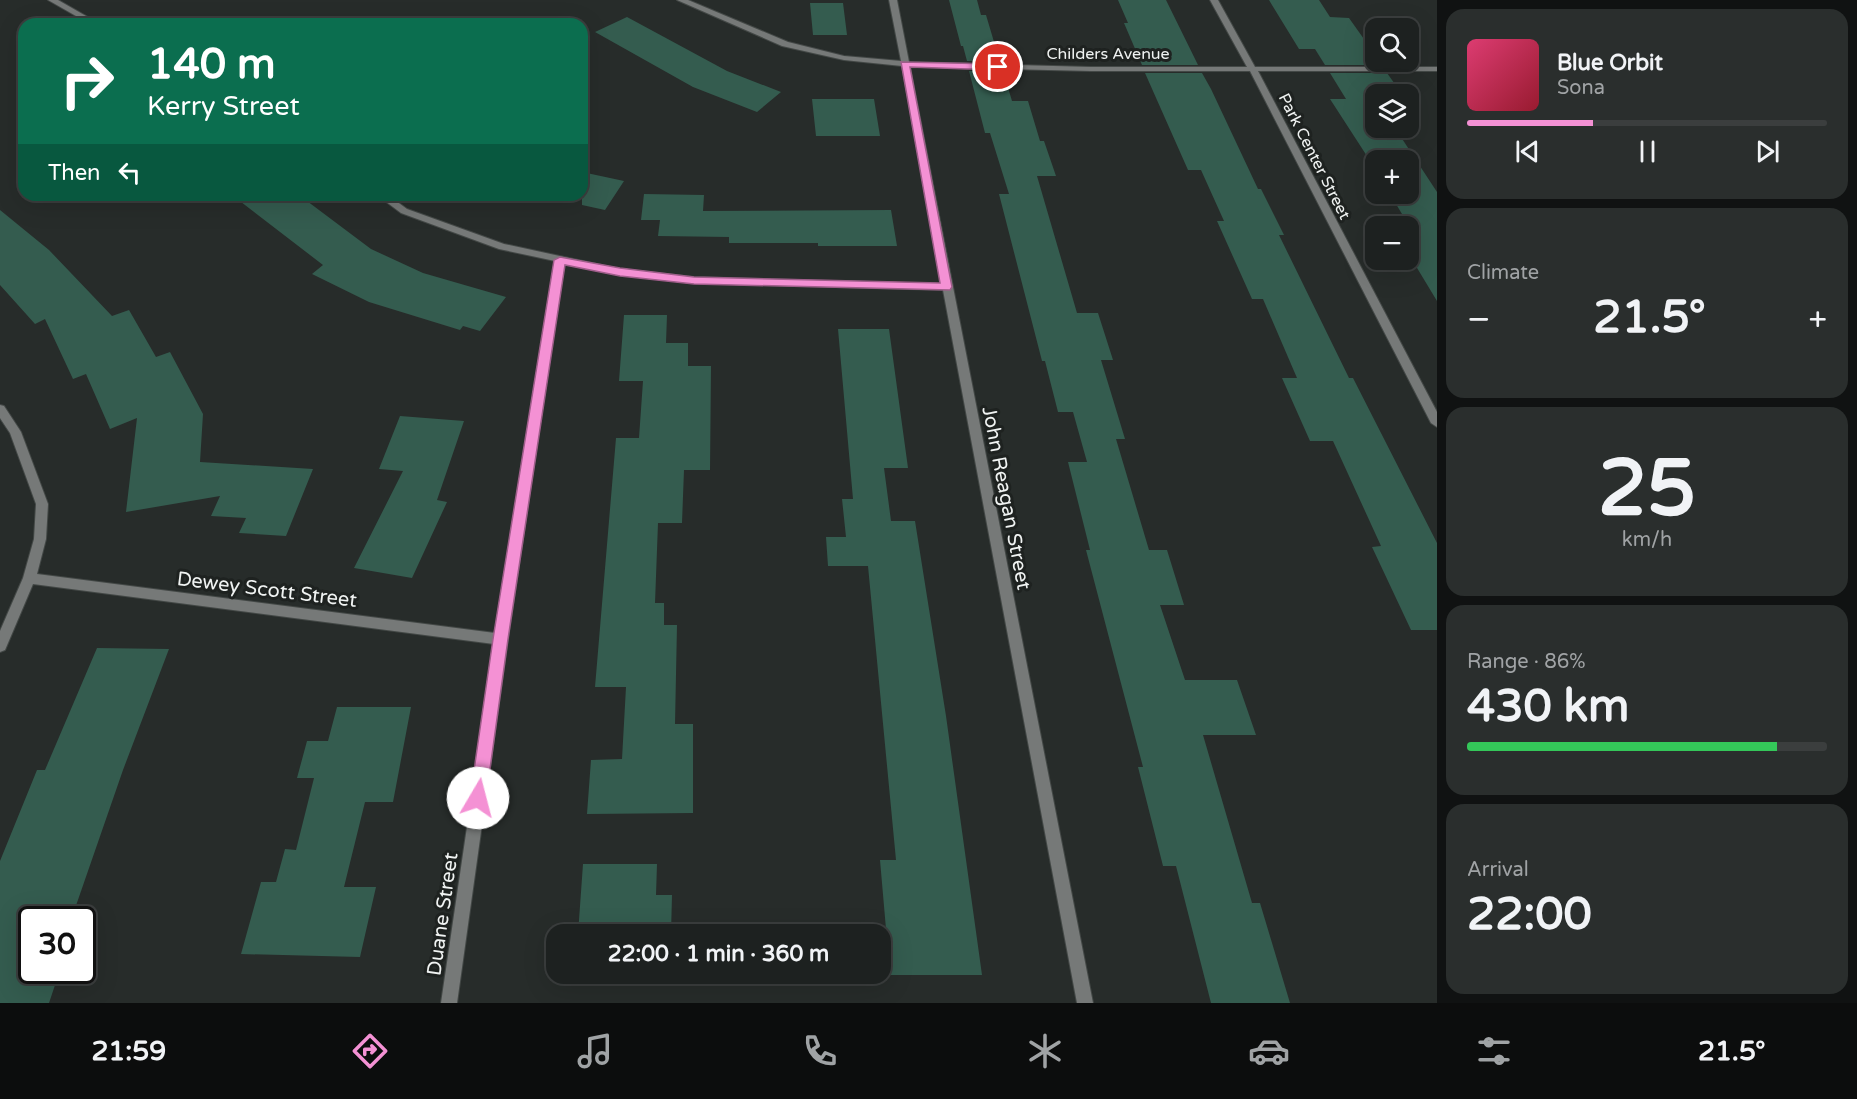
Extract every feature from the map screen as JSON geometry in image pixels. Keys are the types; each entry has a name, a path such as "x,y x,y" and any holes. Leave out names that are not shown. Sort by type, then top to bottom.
{"street":[{"path":"52,0 85,18"},
{"name":"Childers Avenue","path":"681,0 785,44 844,58 904,64 1091,69 1437,69"},
{"name":"John Reagan Street","path":"893,0 946,287 1085,1003"},
{"name":"Park Center Street","path":"1214,0 1252,68 1437,423"},
{"path":"390,201 404,211 502,247 620,272 694,280 946,287"},
{"name":"Duane Street","path":"449,1003 501,639 560,260"},
{"path":"0,409 15,432 42,504 40,539 29,578 0,646"},
{"name":"Dewey Scott Street","path":"29,578 501,639"}],"building":[{"path":"949,0 977,0 981,15 986,15 1000,62 967,61"},
{"path":"1118,0 1166,0 1198,65 1142,65 1124,23 1128,23"},
{"path":"1269,0 1319,0 1330,17 1349,18 1365,41 1365,65 1325,65 1315,49 1299,49"},
{"path":"810,3 843,3 847,35 813,35"},
{"path":"627,17 727,71 781,92 757,112 693,87 595,32"},
{"path":"969,71 1003,71 1012,101 1028,101 1040,141 1044,141 1056,176 1037,176 1077,313 1098,313 1113,360 1101,360 1125,439 1116,439 1149,550 1167,550 1184,605 1160,605 1185,680 1237,680 1256,735 1203,735 1252,903 1260,903 1290,1003 1211,1003 1176,866 1163,866 1138,767 1143,767 1086,550 1090,550 1068,462 1087,462 1073,412 1058,412 1045,361 1042,361 999,194 1009,194 990,133 985,133"},
{"path":"1145,73 1202,73 1211,89 1258,189 1261,189 1284,235 1279,235 1349,378 1353,378 1437,543 1437,630 1411,630 1372,547 1381,546 1333,441 1310,441 1282,378 1297,378 1263,299 1252,299 1217,221 1224,221 1201,170 1188,170"},
{"path":"1330,73 1387,73 1395,84 1365,84 1365,138 1402,138 1409,150 1365,150 1365,153 1330,99 1346,99"},
{"path":"812,99 874,99 880,136 816,136"},
{"path":"1419,165 1437,192 1437,301 1418,270 1419,216 1403,216 1396,204 1419,204"},
{"path":"588,173 624,181 605,210 582,205 582,201 588,201"},
{"path":"644,194 704,195 703,211 891,210 897,246 729,243 729,237 658,236 660,220 641,220"},
{"path":"240,201 307,201 371,249 423,273 506,297 480,331 463,326 460,330 369,302 312,274 323,265"},
{"path":"0,210 49,250 112,316 129,310 156,357 170,352 203,414 200,462 313,469 286,536 239,533 246,518 211,516 220,496 126,512 137,418 110,429 86,374 73,379 45,319 35,324 0,285"},
{"path":"624,315 667,315 666,343 688,343 688,366 711,366 710,470 684,470 682,523 658,523 655,603 664,603 664,625 677,625 675,724 693,724 693,813 587,814 591,760 622,759 626,687 595,687 616,438 639,438 643,381 619,381"},
{"path":"838,329 889,329 908,468 884,468 891,521 915,521 946,716 982,975 891,975 891,924 886,924 880,860 896,860 868,566 828,566 826,537 846,537 842,499 853,499"},
{"path":"400,416 464,421 437,500 447,502 412,578 354,568 403,471 379,469"},
{"path":"97,648 169,649 123,770 76,906 18,906 18,984 55,984 49,1003 0,1003 0,861 37,770 45,770"},
{"path":"337,707 411,707 393,802 365,802 344,887 376,887 360,957 241,954 261,882 276,882 285,849 296,850 314,778 297,778 307,741 328,741"},
{"path":"583,864 657,864 656,895 672,895 671,924 579,924"}],"route":[{"path":"478,798 560,260 620,272 694,280 946,287 904,64 998,67"}]}
